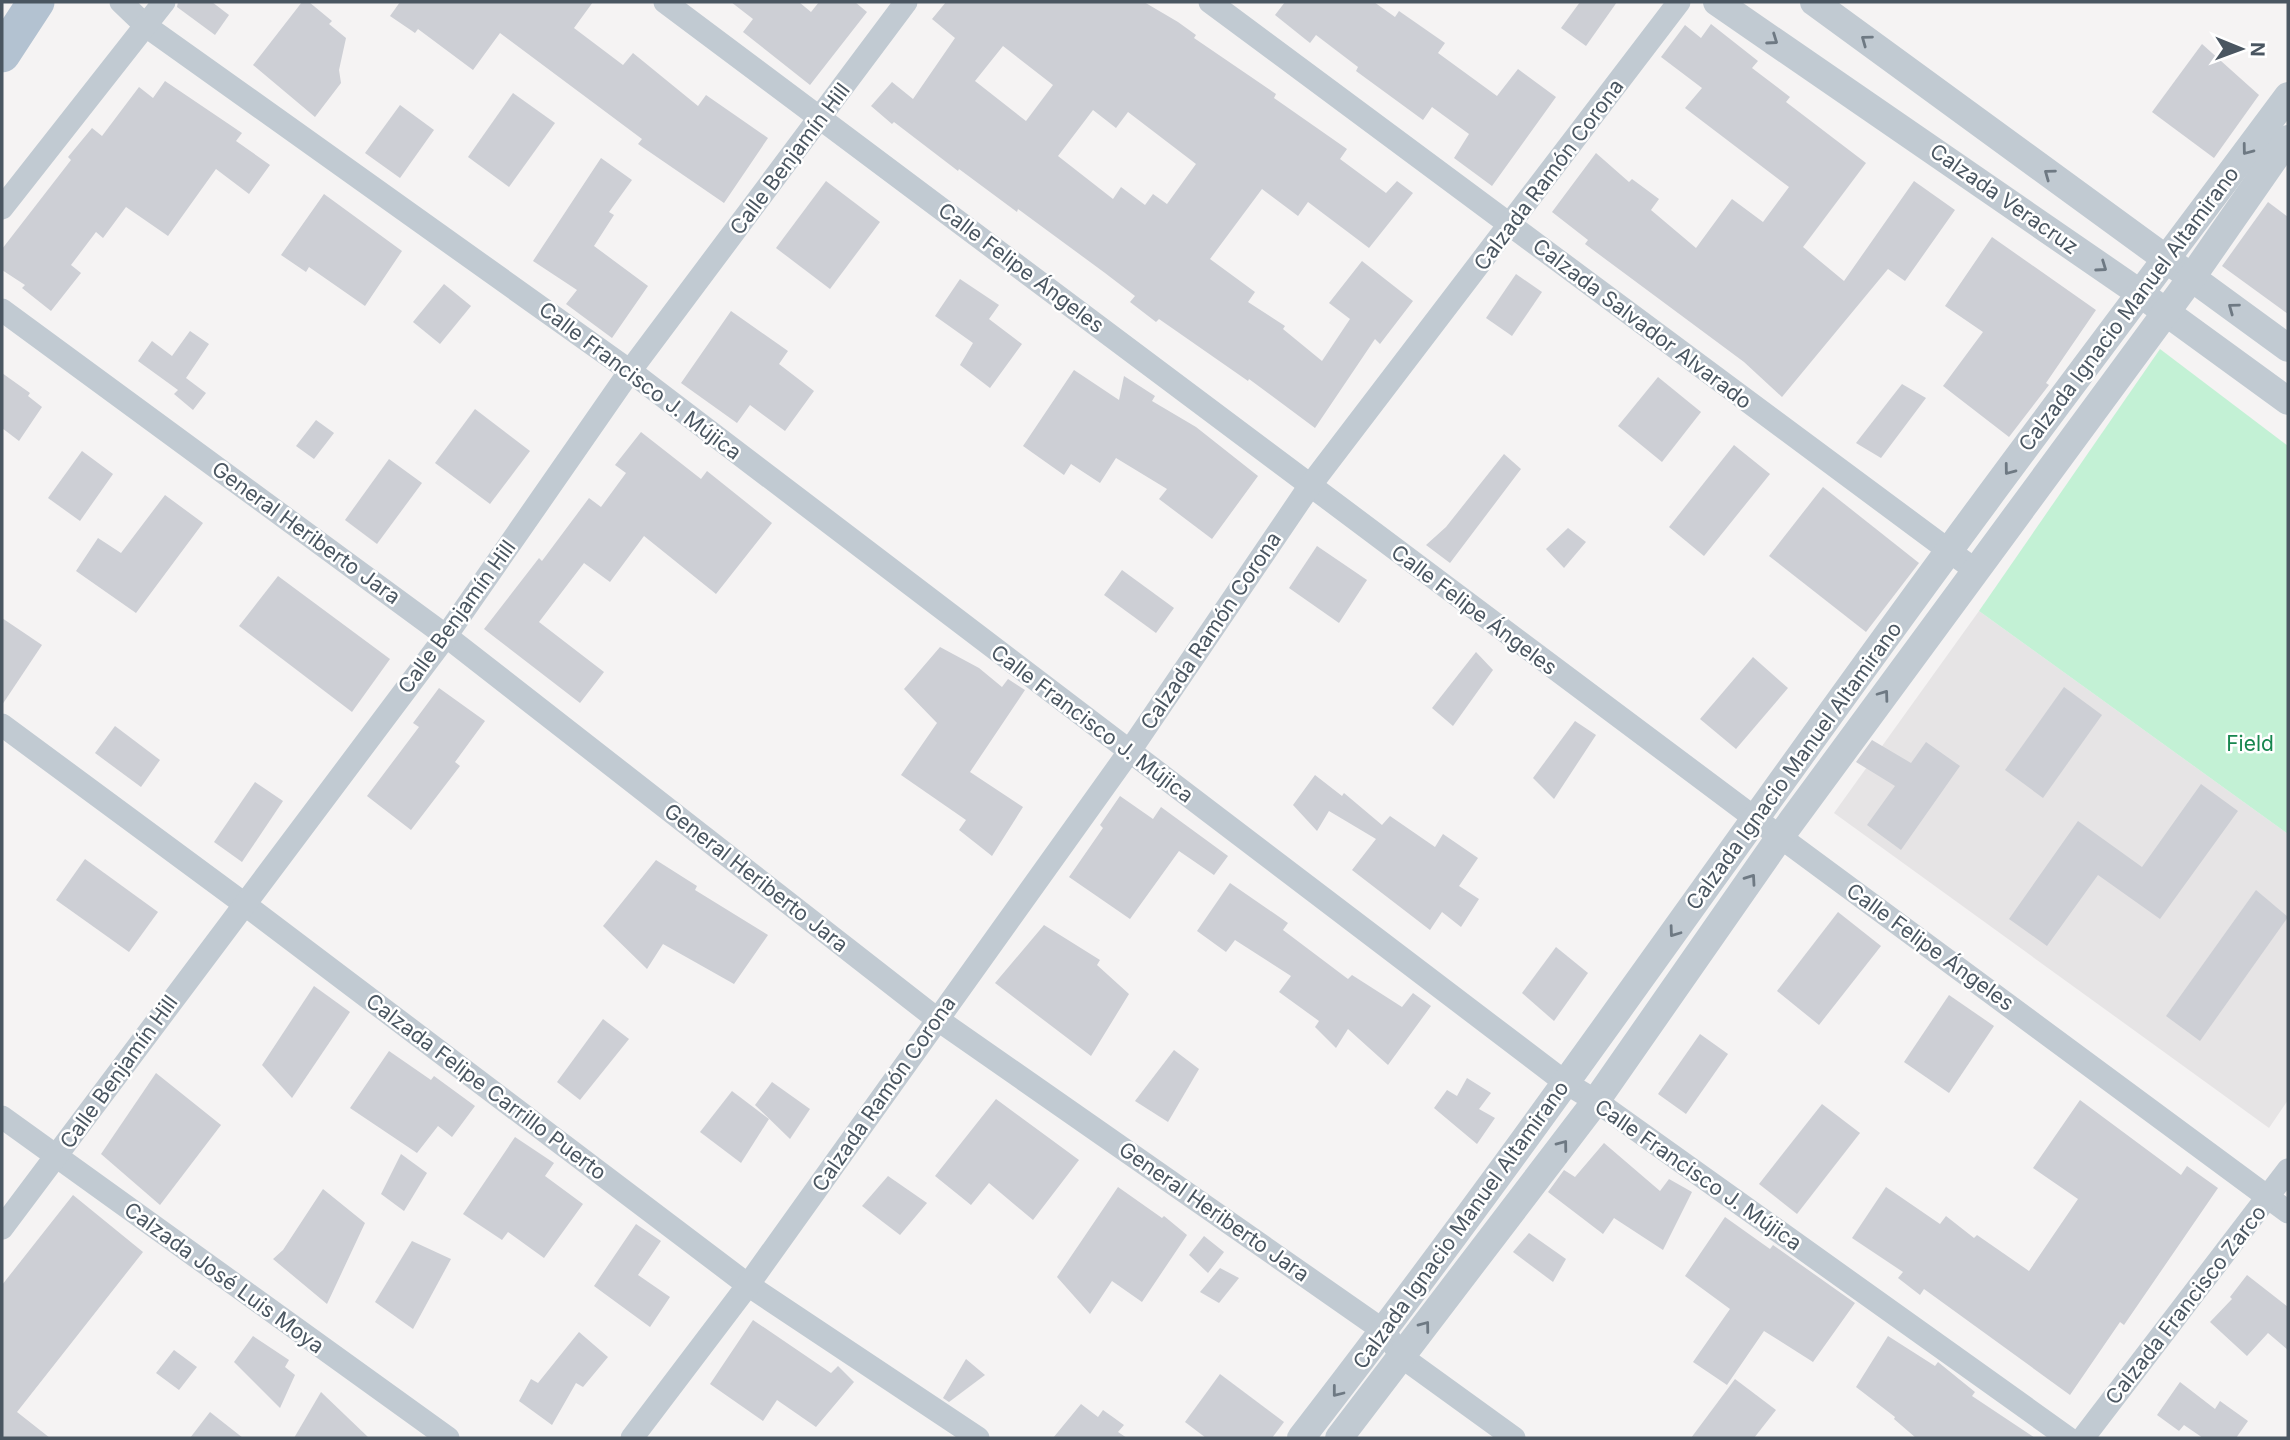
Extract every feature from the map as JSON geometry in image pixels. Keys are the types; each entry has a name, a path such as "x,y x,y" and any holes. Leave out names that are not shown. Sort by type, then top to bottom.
{"main road":[{"path":"2,54 36,2"}],"street":[{"name":"Calle Francisco J. Mújica","path":"121,2 146,26 630,371 1566,1083 1596,1101 2068,1438"},
{"path":"2,208 164,2"},
{"name":"Calle Felipe Ángeles","path":"664,2 822,117 1310,487 1756,820 2288,1212"},
{"name":"Calle Benjamín Hill","path":"2,1228 243,903 446,636 630,371 906,2"},
{"name":"Calzada Salvador Alvarado","path":"1210,2 1975,570"},
{"name":"Calzada Ramón Corona","path":"632,1438 748,1285 1129,752 1310,487 1679,2"},
{"name":"Calzada Veracruz","path":"1717,2 2141,294 2288,401"},
{"path":"1814,2 2288,348"},
{"name":"Calzada Ignacio Manuel Altamirano","path":"1301,1438 1384,1331 1566,1083 1948,552 2288,96"},
{"name":"Calzada Ignacio Manuel Altamirano","path":"1339,1438 1596,1101 1780,837 2166,313 2288,139"},
{"name":"General Heriberto Jara","path":"2,310 446,636 937,1019 1384,1331 1402,1357 1514,1438"},
{"name":"Calzada Felipe Carrillo Puerto","path":"2,725 243,903 748,1285 978,1438"},
{"name":"Calzada José Luis Moya","path":"2,1117 448,1438"},
{"name":"Calzada Francisco Zarco","path":"2083,1438 2288,1170"}],"shaded area":[{"path":"1979,611 2288,834 2288,1100 2269,1128 1834,813"}],"green space":[{"name":"Field","path":"2160,349 2288,446 2288,834 1979,611"}],"building":[{"path":"178,2 212,2 229,15 215,35 177,7"},
{"path":"302,2 309,2 332,21 329,24 346,38 339,70 341,83 315,117 253,65"},
{"path":"400,2 593,2 574,28 623,65 633,53 698,106 706,95 768,138 724,203 638,144 642,139 500,33 473,70 418,29 415,33 390,16"},
{"path":"731,2 799,2 811,12 819,2 855,2 867,12 810,85 743,32 753,19"},
{"path":"946,2 1144,2 1196,35 1194,38 1276,94 1274,98 1347,149 1340,159 1386,193 1397,181 1413,193 1369,248 1308,202 1298,216 1262,189 1210,259 1255,292 1248,302 1285,326 1283,329 1322,361 1350,319 1329,303 1362,261 1413,301 1380,344 1375,339 1315,428 1249,379 1248,381 1159,319 1156,322 1130,302 1135,296 1105,273 1018,209 1017,212 959,169 958,171 894,122 892,124 871,106 892,82 913,99 955,38 932,19","holes":["1003,46 1053,85 1026,121 975,81","1093,110 1116,128 1128,112 1196,164 1167,204 1153,194 1145,205 1121,187 1113,199 1058,156"]},
{"path":"1285,2 1374,2 1395,17 1399,11 1445,43 1438,53 1497,96 1518,69 1556,97 1492,186 1454,158 1469,134 1432,107 1423,120 1356,71 1358,67 1316,35 1310,43 1275,15"},
{"path":"1580,2 1617,2 1586,46 1561,28"},
{"path":"1711,24 1758,61 1752,68 1790,97 1786,102 1866,163 1803,247 1844,281 1914,181 1955,210 1905,281 1888,269 1782,397 1744,362 1585,244 1588,240 1552,212 1596,153 1629,182 1632,179 1659,199 1651,210 1696,248 1732,199 1763,222 1789,187 1685,108 1702,88 1661,57 1685,25 1701,38"},
{"path":"2202,44 2259,95 2214,158 2152,112"},
{"path":"165,81 242,133 236,141 270,165 249,194 216,169 168,236 126,207 103,238 96,232 71,265 81,273 51,311 22,288 25,285 2,270 2,249 71,160 68,157 92,128 102,136 139,87 153,98"},
{"path":"513,93 555,123 509,187 468,157"},
{"path":"400,105 434,130 400,178 365,153"},
{"path":"601,158 632,180 609,212 614,215 594,246 648,286 612,338 566,304 577,290 533,261"},
{"path":"826,181 880,222 830,289 776,248"},
{"path":"324,194 402,251 365,306 309,267 306,272 281,255"},
{"path":"2268,202 2288,217 2288,314 2222,266"},
{"path":"1992,237 2096,310 2046,383 2049,385 2009,437 1943,386 1983,332 1945,306"},
{"path":"1516,274 1542,292 1512,336 1486,318"},
{"path":"960,279 999,305 989,319 1022,344 990,388 960,365 973,343 935,316"},
{"path":"444,284 471,306 440,344 413,322"},
{"path":"731,311 788,351 779,364 814,391 785,431 750,405 737,423 681,383"},
{"path":"190,331 209,344 186,378 206,393 193,410 174,394 178,390 138,361 152,341 172,356"},
{"path":"1074,370 1119,400 1124,376 1155,396 1152,401 1196,427 1258,476 1212,539 1159,499 1167,489 1116,458 1100,483 1071,464 1064,475 1023,446"},
{"path":"2,373 30,393 28,396 42,407 19,441 2,428"},
{"path":"1658,377 1701,412 1662,462 1618,426"},
{"path":"1902,384 1926,398 1881,458 1856,443"},
{"path":"475,409 530,451 490,504 435,463"},
{"path":"316,420 334,433 314,459 296,446"},
{"path":"641,432 701,479 707,471 772,523 716,594 644,536 610,582 584,563 539,622 604,672 580,703 484,629 539,558 542,561 589,498 601,507 626,473 615,465"},
{"path":"1734,445 1770,474 1704,556 1669,527"},
{"path":"82,451 113,474 80,521 48,498"},
{"path":"1504,454 1521,469 1450,563 1426,545 1446,527"},
{"path":"389,459 422,483 377,544 345,520"},
{"path":"1823,487 1919,563 1866,632 1769,556"},
{"path":"165,495 203,523 136,613 76,571 98,538 121,553"},
{"path":"1568,528 1586,542 1564,568 1546,549"},
{"path":"1317,546 1367,580 1339,623 1289,588"},
{"path":"1122,570 1174,608 1156,633 1104,595"},
{"path":"278,576 390,659 352,712 239,626"},
{"path":"2,618 42,645 2,705"},
{"path":"940,647 979,668 1002,687 1008,679 1025,690 970,772 1023,807 992,856 959,830 966,820 901,775 937,723 904,689"},
{"path":"1476,652 1493,670 1453,726 1432,708"},
{"path":"1753,657 1788,688 1736,749 1700,719"},
{"path":"2064,687 2102,715 2043,798 2005,770"},
{"path":"439,688 485,721 455,762 460,766 411,830 367,796 419,727 413,723"},
{"path":"1575,721 1596,735 1554,799 1533,778"},
{"path":"115,726 160,760 141,787 95,753"},
{"path":"1872,740 1911,763 1926,742 1960,766 1901,850 1867,825 1895,786 1856,762"},
{"path":"1315,775 1342,796 1344,793 1382,825 1390,816 1435,847 1443,834 1478,858 1459,886 1479,899 1461,927 1442,912 1430,930 1352,870 1376,839 1329,811 1317,831 1293,805"},
{"path":"255,782 283,801 242,862 214,842"},
{"path":"2201,784 2238,811 2160,919 2098,875 2047,946 2009,919 2078,821 2142,867"},
{"path":"1120,796 1153,819 1161,807 1228,856 1214,875 1179,851 1130,919 1069,877 1103,828 1100,825"},
{"path":"85,859 158,912 129,952 56,900"},
{"path":"656,860 697,886 695,890 768,935 734,984 663,944 647,969 603,926"},
{"path":"1230,883 1288,923 1283,930 1348,979 1352,975 1402,1007 1413,993 1431,1006 1388,1065 1348,1029 1336,1048 1315,1027 1319,1021 1279,992 1291,976 1235,940 1226,952 1197,931"},
{"path":"2256,890 2288,917 2200,1041 2166,1016"},
{"path":"1838,912 1881,946 1819,1025 1777,991"},
{"path":"1044,925 1100,960 1097,965 1129,994 1091,1056 995,983"},
{"path":"1556,947 1588,973 1554,1021 1522,993"},
{"path":"314,986 350,1012 292,1098 262,1065"},
{"path":"1949,995 1994,1026 1949,1093 1904,1062"},
{"path":"603,1019 629,1039 580,1100 557,1082"},
{"path":"1700,1034 1728,1054 1686,1114 1658,1094"},
{"path":"1174,1050 1199,1069 1168,1122 1135,1101"},
{"path":"389,1051 431,1080 434,1076 475,1106 452,1137 438,1126 417,1153 350,1108"},
{"path":"156,1073 221,1125 160,1205 101,1154"},
{"path":"1467,1078 1491,1093 1479,1109 1495,1118 1477,1144 1434,1108 1447,1090 1457,1096"},
{"path":"772,1082 810,1109 790,1139 755,1105"},
{"path":"732,1091 769,1119 741,1163 700,1132"},
{"path":"996,1099 1079,1160 1033,1220 989,1183 971,1205 935,1176"},
{"path":"2080,1100 2181,1175 2187,1166 2218,1188 2124,1325 2120,1322 2070,1395 1924,1289 1920,1295 1898,1278 1903,1272 1852,1238 1886,1187 1940,1224 1946,1216 1974,1238 1977,1235 2029,1271 2078,1199 2033,1168"},
{"path":"1822,1104 1860,1133 1797,1214 1759,1184"},
{"path":"515,1137 554,1163 545,1176 583,1204 544,1258 508,1232 502,1240 463,1214"},
{"path":"1604,1143 1660,1191 1669,1179 1692,1192 1663,1250 1614,1218 1603,1234 1548,1192 1564,1170 1575,1177"},
{"path":"401,1154 427,1173 404,1211 381,1194"},
{"path":"888,1176 927,1203 900,1235 862,1206"},
{"path":"1118,1187 1162,1218 1164,1216 1187,1235 1142,1302 1112,1281 1090,1314 1057,1277"},
{"path":"323,1189 365,1223 327,1304 273,1259 283,1250"},
{"path":"73,1195 143,1252 17,1412 50,1438 2,1438 2,1285"},
{"path":"1725,1217 1770,1249 1773,1245 1855,1303 1813,1362 1764,1331 1727,1385 1693,1362 1730,1309 1685,1276"},
{"path":"636,1224 661,1241 638,1275 670,1297 650,1327 594,1286"},
{"path":"1529,1233 1566,1259 1553,1282 1513,1252"},
{"path":"1204,1236 1224,1252 1208,1273 1189,1255"},
{"path":"412,1241 451,1259 413,1329 375,1302"},
{"path":"1220,1268 1239,1278 1219,1303 1200,1292"},
{"path":"2247,1275 2288,1307 2288,1350 2268,1333 2247,1356 2210,1322 2232,1299 2230,1297"},
{"path":"753,1320 831,1373 838,1366 854,1382 816,1427 777,1400 763,1421 710,1384"},
{"path":"579,1332 608,1357 583,1387 576,1383 552,1425 519,1401 531,1379 538,1383"},
{"path":"253,1336 289,1360 285,1367 295,1375 280,1408 234,1362"},
{"path":"1888,1336 1935,1366 1938,1362 1975,1392 1972,1396 2035,1438 1916,1438 1894,1419 1895,1417 1856,1387"},
{"path":"174,1350 197,1367 179,1390 156,1373"},
{"path":"966,1359 985,1375 949,1402 943,1398"},
{"path":"1220,1374 1284,1422 1272,1438 1206,1438 1185,1422"},
{"path":"1735,1379 1776,1410 1754,1438 1691,1438"},
{"path":"2180,1382 2215,1409 2220,1401 2248,1421 2236,1438 2203,1438 2184,1425 2179,1431 2157,1415"},
{"path":"321,1392 369,1438 294,1438"},
{"path":"1081,1404 1098,1417 1103,1410 1124,1425 1118,1432 1127,1438 1053,1438"},
{"path":"210,1412 243,1438 190,1438"}]}
